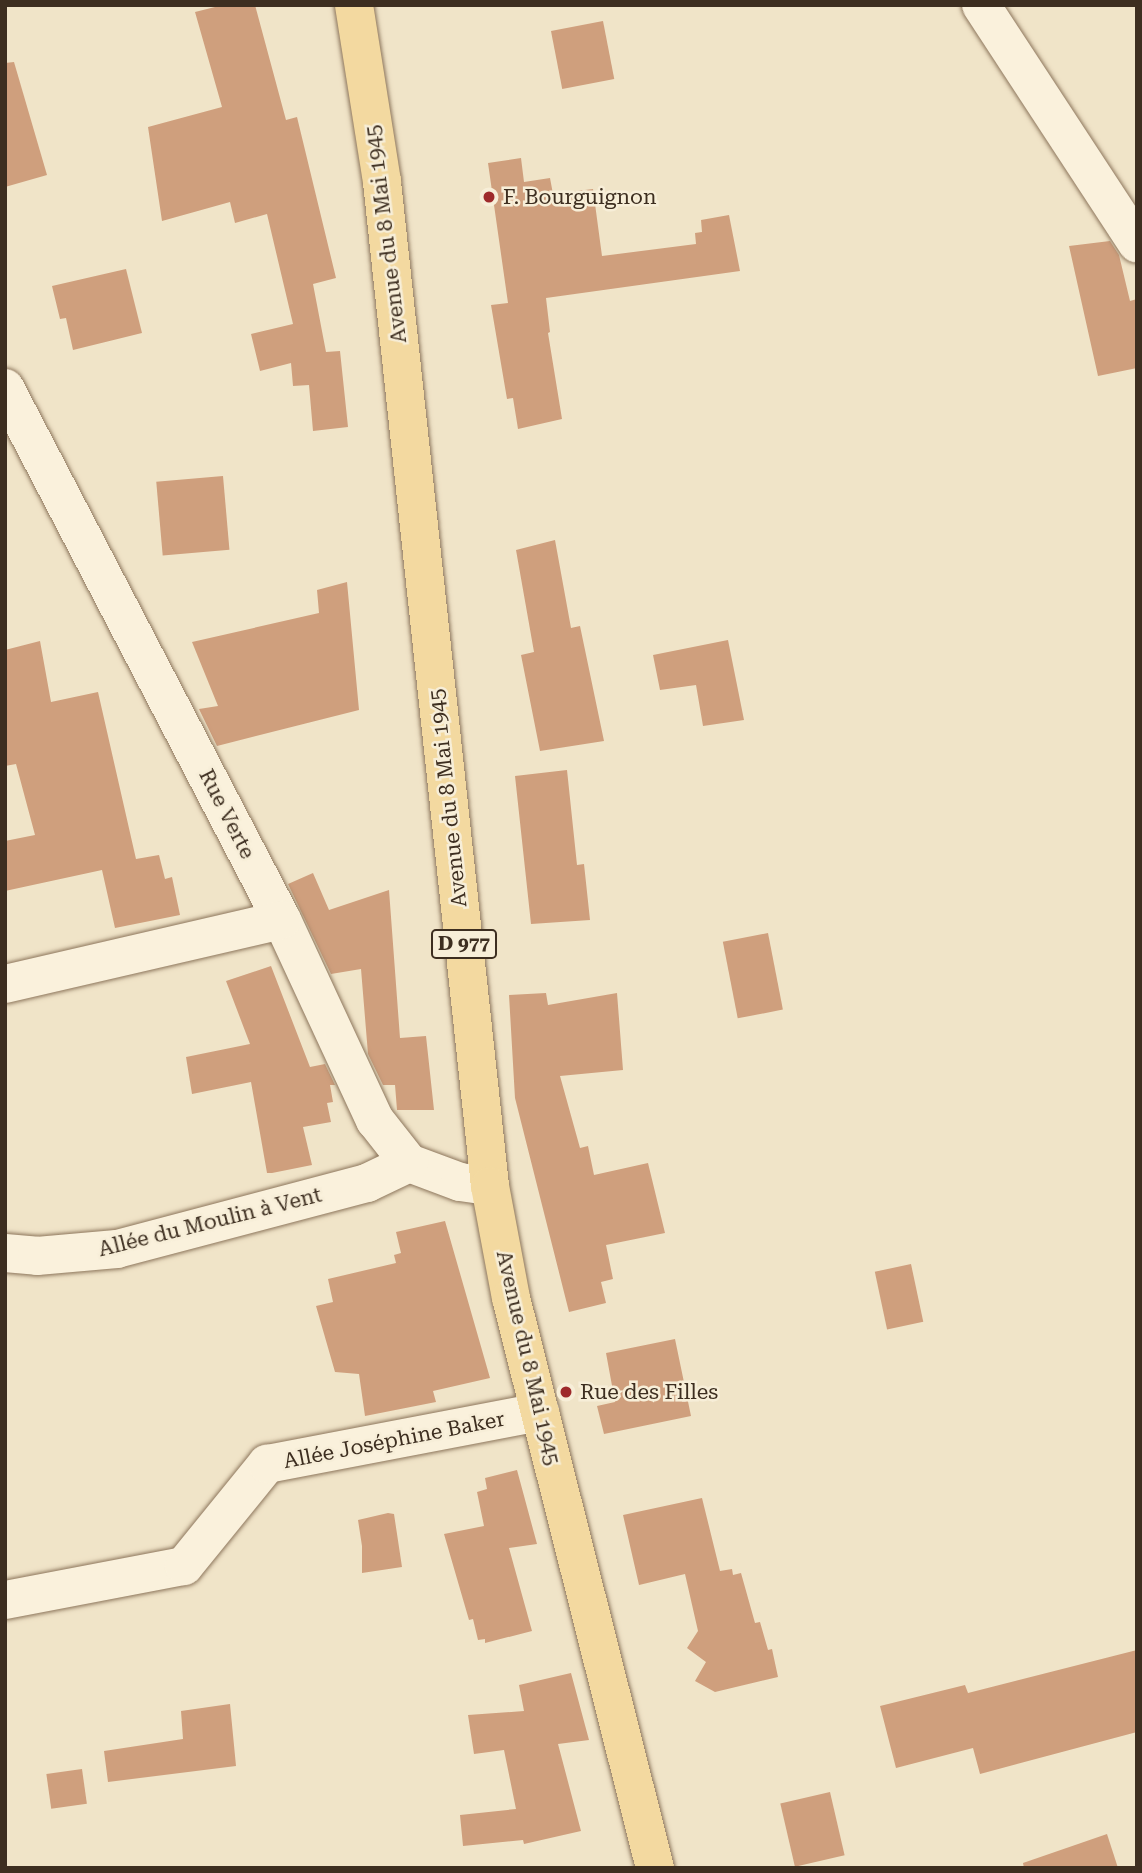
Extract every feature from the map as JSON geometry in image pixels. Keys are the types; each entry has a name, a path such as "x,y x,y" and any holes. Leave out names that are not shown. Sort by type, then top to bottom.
{"main road":[{"name":"Avenue du 8 Mai 1945","path":"354,5 382,182 490,1186 511,1298 655,1868"}],"street":[{"path":"981,5 1137,243"},
{"name":"Rue Verte","path":"5,388 282,920 375,1120 408,1163"},
{"path":"5,984 282,920"},
{"path":"408,1163 460,1182 490,1186"},
{"name":"Allée du Moulin à Vent","path":"5,1253 37,1256 117,1249 367,1182 408,1163"},
{"name":"Allée Joséphine Baker","path":"5,1600 184,1566 267,1464 540,1412"}],"building":[{"path":"223,5 255,5 286,120 297,117 336,278 313,284 326,352 340,351 348,427 313,431 309,385 293,386 291,363 260,371 251,334 293,324 267,214 235,223 230,202 162,221 148,127 222,107 195,12"},
{"path":"603,21 614,79 562,89 551,31"},
{"path":"14,62 47,175 5,187 5,63"},
{"path":"521,158 524,182 550,178 553,194 593,189 602,256 696,244 695,233 702,232 701,220 729,215 740,271 546,298 548,333 562,419 518,429 513,398 507,399 491,305 508,303 488,163"},
{"path":"1110,241 1119,255 1130,301 1137,299 1137,368 1098,376 1069,246"},
{"path":"126,269 142,333 73,350 66,318 60,319 52,286"},
{"path":"223,476 229,550 163,556 156,482"},
{"path":"555,540 571,628 580,626 604,741 540,751 521,655 534,652 516,550"},
{"path":"347,582 359,710 217,746 199,709 218,706 192,642 319,613 317,590"},
{"path":"728,640 744,720 703,726 696,685 660,690 653,655"},
{"path":"40,641 51,702 98,692 136,859 159,855 165,879 172,877 180,915 115,928 102,870 5,891 5,841 35,835 16,764 5,766 5,650"},
{"path":"567,770 577,865 584,864 590,920 531,924 515,776"},
{"path":"313,873 329,910 389,890 400,1038 426,1036 434,1110 397,1110 395,1085 383,1085 368,1054 361,969 331,974 288,884"},
{"path":"768,933 783,1010 738,1018 723,942"},
{"path":"271,966 310,1067 325,1064 335,1085 330,1085 333,1102 327,1103 331,1122 303,1127 312,1165 267,1173 251,1082 192,1094 186,1057 250,1044 226,981"},
{"path":"546,993 548,1005 617,993 623,1070 560,1076 580,1148 588,1146 594,1175 648,1163 665,1233 606,1245 613,1279 601,1282 606,1303 569,1312 515,1098 509,995"},
{"path":"445,1221 490,1378 433,1391 436,1402 365,1416 359,1374 335,1372 316,1306 333,1302 328,1279 396,1263 394,1255 401,1253 396,1232"},
{"path":"911,1264 923,1322 887,1329 875,1272"},
{"path":"675,1339 691,1416 604,1434 597,1406 615,1402 606,1353"},
{"path":"517,1470 537,1544 509,1548 532,1631 485,1643 485,1639 478,1640 473,1619 469,1620 444,1534 484,1526 477,1492 487,1489 485,1478"},
{"path":"702,1498 720,1571 732,1569 733,1575 741,1573 755,1623 760,1622 768,1650 772,1649 778,1677 715,1692 695,1681 706,1662 687,1648 698,1631 685,1574 639,1585 623,1515"},
{"path":"394,1514 402,1567 362,1573 358,1520"},
{"path":"1137,1650 1137,1732 980,1774 973,1748 896,1768 880,1706 965,1685 968,1693"},
{"path":"571,1673 589,1740 558,1744 581,1831 524,1844 523,1840 463,1846 460,1815 516,1809 504,1750 474,1754 468,1715 524,1711 519,1685"},
{"path":"230,1704 236,1766 108,1782 104,1751 183,1739 181,1711"},
{"path":"82,1769 87,1804 51,1809 46,1774"},
{"path":"830,1792 845,1855 795,1867 780,1803"},
{"path":"1107,1834 1118,1868 1024,1868 1023,1863"}],"place":[{"name":"F. Bourguignon","path":"489,197"},
{"name":"Rue des Filles","path":"566,1392"}]}
